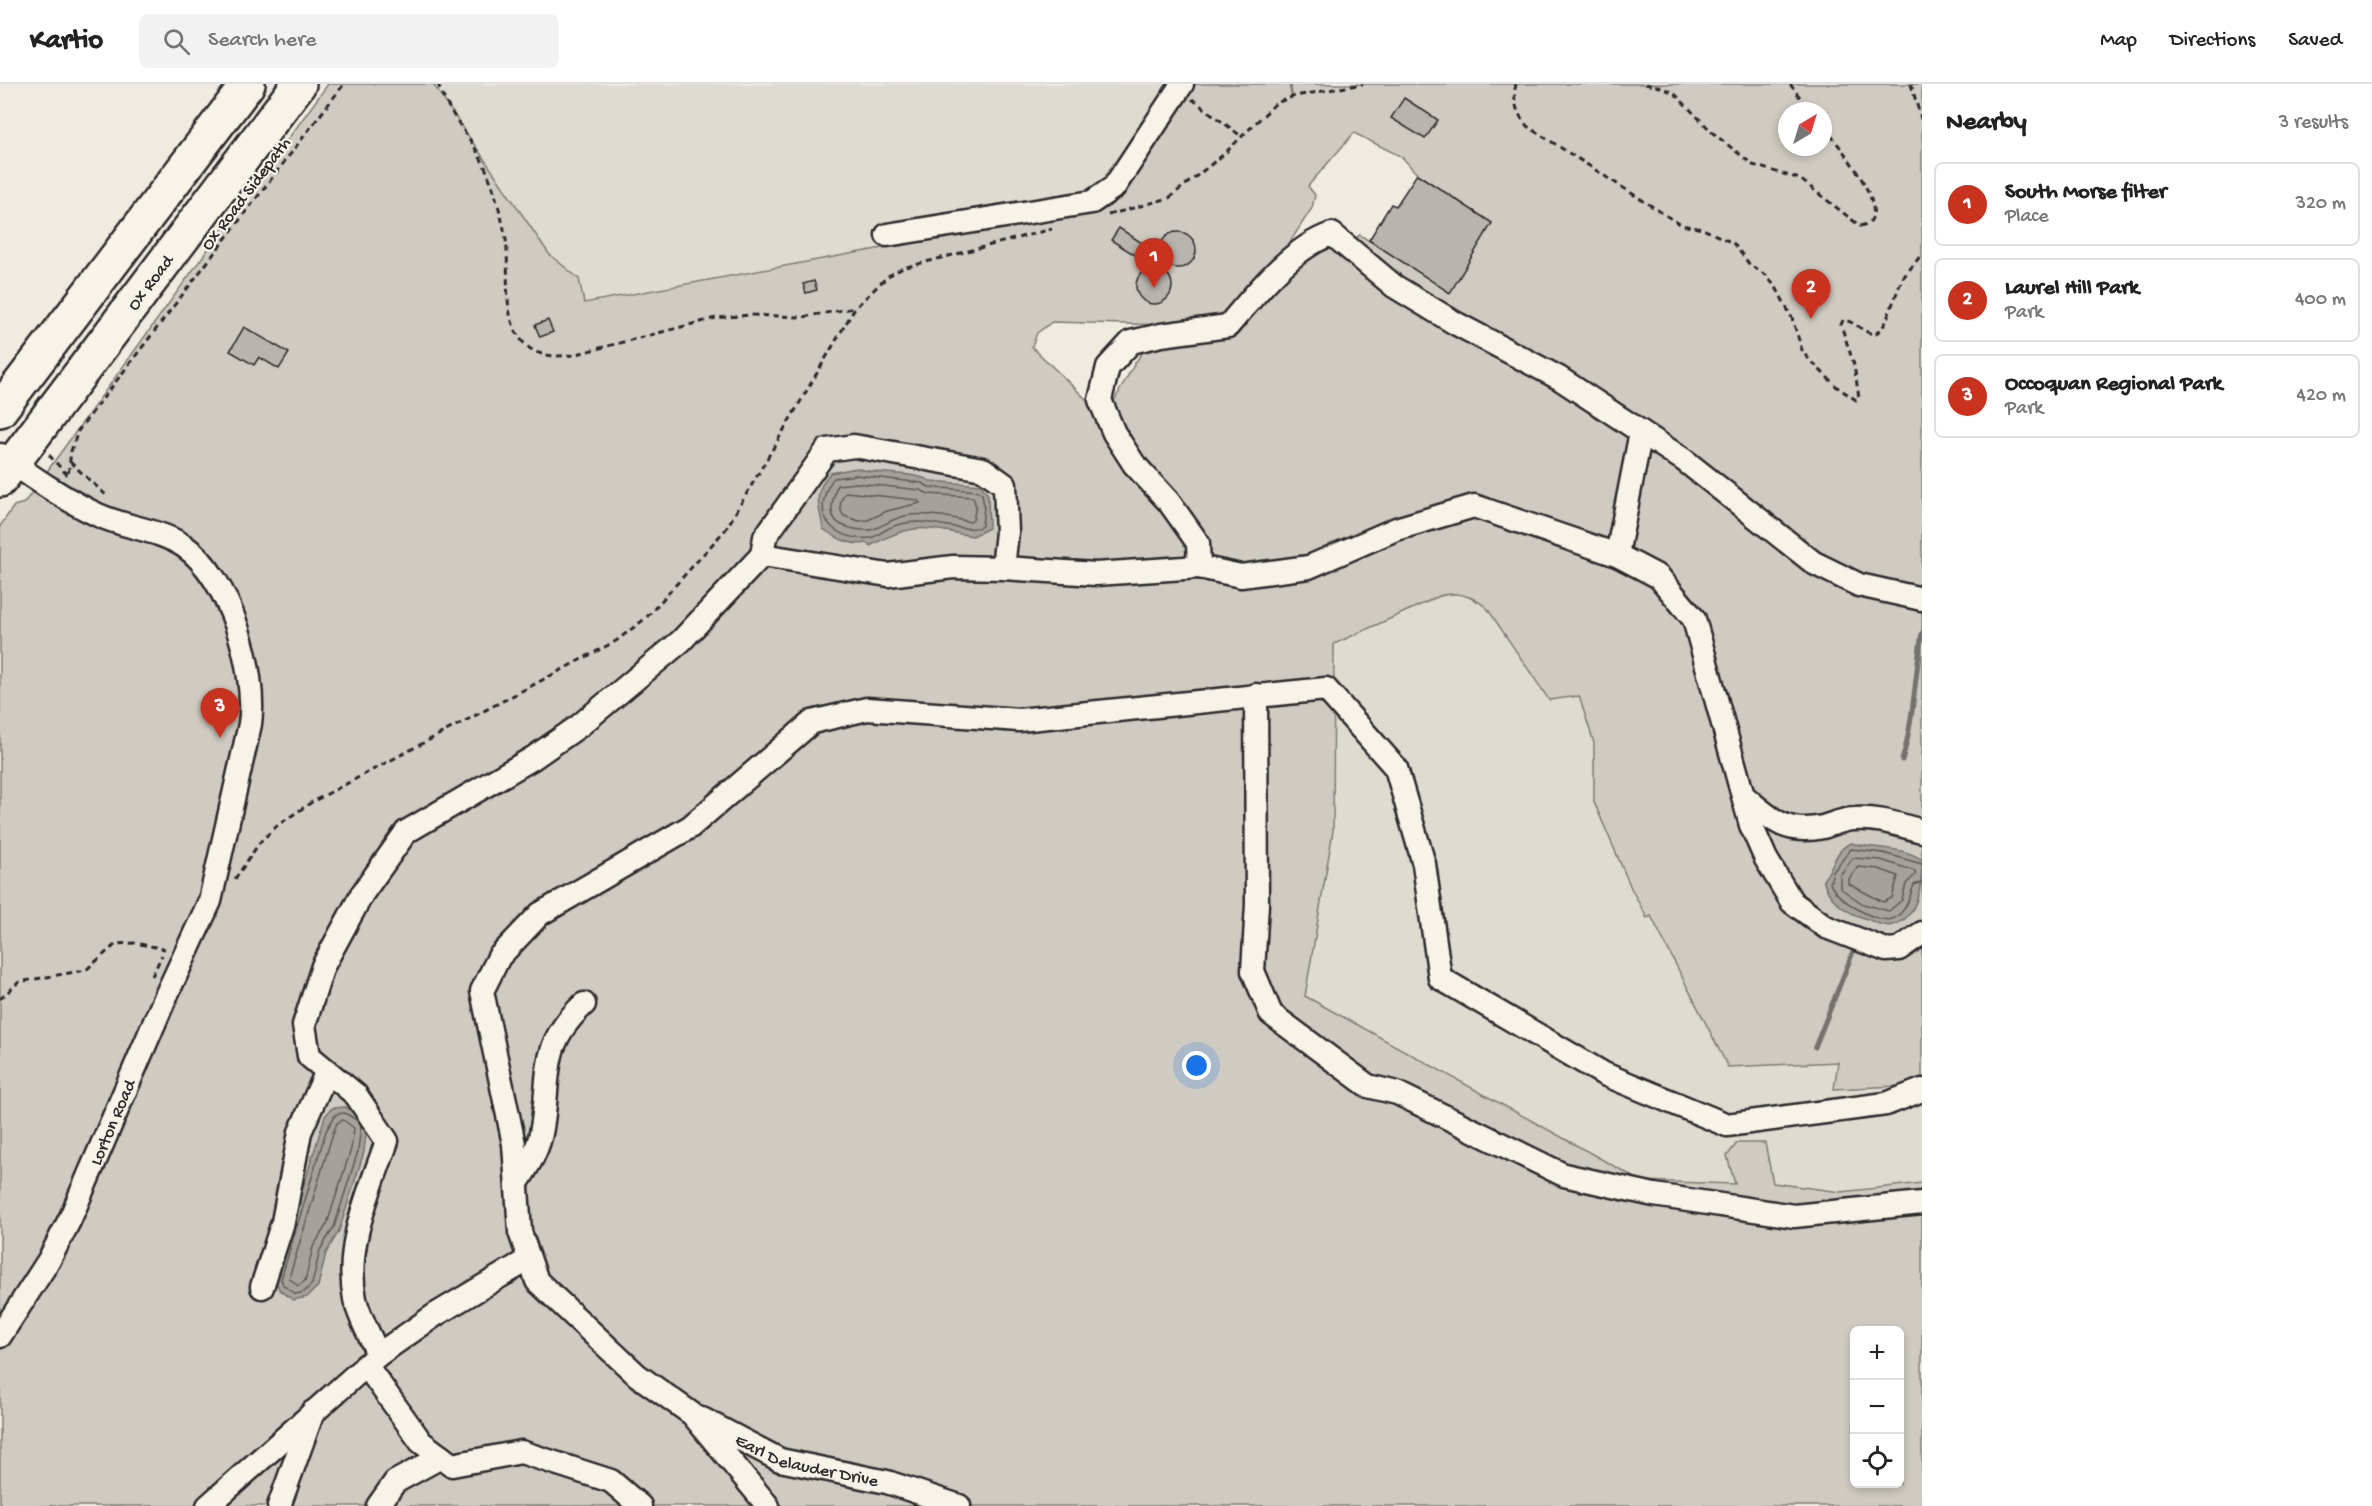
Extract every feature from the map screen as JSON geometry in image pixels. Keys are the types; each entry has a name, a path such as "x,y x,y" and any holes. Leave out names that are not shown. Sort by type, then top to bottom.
{"highway":[{"path":"0,410 248,84"},
{"name":"Ox Road","path":"4,466 299,84"}],"street":[{"path":"887,235 1098,199 1114,187 1178,86"},
{"path":"1200,567 1198,543 1169,502 1134,464 1114,433 1100,400 1108,367 1131,342 1161,335 1228,326 1257,291 1313,240 1332,234 1394,286 1455,323 1559,378 1684,460 1814,563 1859,585 1922,600"},
{"path":"1617,555 1641,432"},
{"path":"640,1506 611,1481 521,1452 452,1465 421,1442 372,1360 356,1300 352,1260 364,1208 387,1141 356,1095 309,1056 304,1025 320,976 362,894 406,832 533,758 579,726 681,641 762,555 765,537 827,450 854,446 983,469 1005,485 1007,532 1003,568"},
{"name":"Lorton Road","path":"0,1336 28,1294 70,1219 165,998 210,901 252,710 250,675 226,603 214,578 185,547 171,538 93,513 4,466"},
{"path":"762,555 888,575 953,567 1096,574 1200,567 1241,576 1309,567 1396,529 1474,507 1617,555 1659,577 1694,620 1752,825 1766,859 1792,902 1809,917 1856,940 1887,950 1899,949 1922,933"},
{"path":"768,1506 692,1414 637,1375 537,1281 520,1232 514,1144 482,991 499,957 540,914 690,827 812,722 867,709 1020,720 1326,689 1396,768 1424,864 1440,978 1604,1074 1726,1125 1886,1104 1922,1090"},
{"path":"1256,695 1257,904 1253,972 1271,1014 1368,1086 1396,1093 1564,1175 1654,1196 1794,1216 1922,1203"},
{"path":"1746,798 1772,820 1792,830 1810,830 1852,819 1876,818 1922,831"},
{"path":"517,1183 538,1145 542,1128 547,1069 553,1046 567,1019 584,1004"},
{"path":"262,1287 283,1222 300,1132 327,1071"},
{"path":"208,1506 372,1360 435,1315 530,1259"},
{"path":"279,1506 313,1412"},
{"name":"Earl Delauder Drive","path":"692,1414 780,1460 887,1482 959,1506"},
{"path":"378,1506 395,1482 441,1458"}],"path":[{"name":"Ox Road Sidepath","path":"70,462 78,431 344,84"},
{"path":"438,84 450,114 473,146 485,168 507,244 508,299 517,333 531,349 541,354 558,357 716,318 750,315 802,317 855,308"},
{"path":"1097,218 1169,198 1201,175 1276,103 1294,96 1363,84"},
{"path":"1516,84 1514,100 1520,118 1527,126 1681,225 1703,229 1733,243 1750,265 1766,275 1777,289 1791,318 1803,353 1837,387 1856,400 1859,398 1854,365 1841,325 1843,320 1850,321 1868,334 1876,334 1885,324 1902,279 1922,254"},
{"path":"1645,84 1674,93 1713,133 1753,165 1800,179 1860,226 1868,224 1873,220 1875,206 1848,155 1832,136"},
{"path":"1790,84 1803,102"},
{"path":"1911,84 1922,122"},
{"path":"1178,86 1241,136"},
{"path":"234,880 260,842 278,825 312,802 616,641 646,618 726,529 855,308 888,276 903,268 1054,229"},
{"path":"50,456 68,476 70,462"},
{"path":"70,462 108,497"},
{"path":"0,999 19,982 86,970 116,944 135,943 165,949"}],"shaded area":[{"path":"328,84 433,84 549,254 579,279 584,303 1110,206 1194,84 1289,84 1292,98 1291,84 1922,84 1922,1079 1897,1086 1834,1089 1838,1062 1728,1067 1651,916 1647,918 1632,890 1594,802 1594,743 1579,696 1549,700 1487,608 1473,598 1458,594 1435,598 1334,644 1333,831 1305,996 1641,1181 1735,1184 1727,1156 1737,1143 1765,1143 1773,1183 1841,1192 1922,1183 1922,1506 0,1506 0,526 14,506 24,503","holes":["1354,133 1402,157 1417,174 1492,223 1450,292 1360,235 1340,250 1320,241 1284,251 1312,208 1315,195 1308,186","1052,322 1162,325 1135,363 1103,421 1087,400 1032,347 1037,333"]},
{"path":"433,84 1194,84 1110,206 583,303"},
{"path":"1441,593 1477,599 1487,608 1549,700 1579,696 1594,743 1594,802 1838,1062 1834,1089 1922,1079 1922,1183 1841,1192 1772,1183 1765,1143 1736,1184 1641,1181 1305,996 1333,831 1334,644 1427,602"}],"water":[{"path":"857,468 915,476 930,481 981,485 988,495 989,528 973,536 931,529 910,530 885,538 870,546 867,543 849,542 838,538 823,529 818,501 820,488 830,473"},
{"path":"1851,843 1906,852 1922,860 1917,898 1909,915 1902,921 1889,926 1854,914 1837,903 1825,887 1823,880 1838,854"},
{"path":"346,1107 367,1123 364,1152 339,1231 326,1253 318,1286 307,1297 293,1300 279,1289 275,1278 325,1116 332,1108"}],"building":[{"path":"1404,98 1438,120 1425,139 1391,118"},
{"path":"1417,174 1492,223 1450,293 1369,240 1391,204 1396,206"},
{"path":"1119,228 1142,243 1135,255 1111,240"},
{"path":"1178,232 1191,237 1196,250 1191,263 1178,268 1165,263 1160,250 1165,237"},
{"path":"1154,268 1166,274 1172,286 1166,298 1154,304 1142,298 1136,286 1142,274"},
{"path":"814,281 817,290 806,293 803,284"},
{"path":"548,320 553,332 540,337 535,325"},
{"path":"244,327 289,353 279,369 259,357 254,365 230,351"}],"waterway":[{"path":"1902,760 1912,713 1922,633"},
{"path":"1815,1047 1853,952"}],"place":[{"name":"South Morse filter","path":"1154,288"},
{"name":"Laurel Hill Park","path":"1811,319"},
{"name":"Occoquan Regional Park","path":"220,738"}]}
